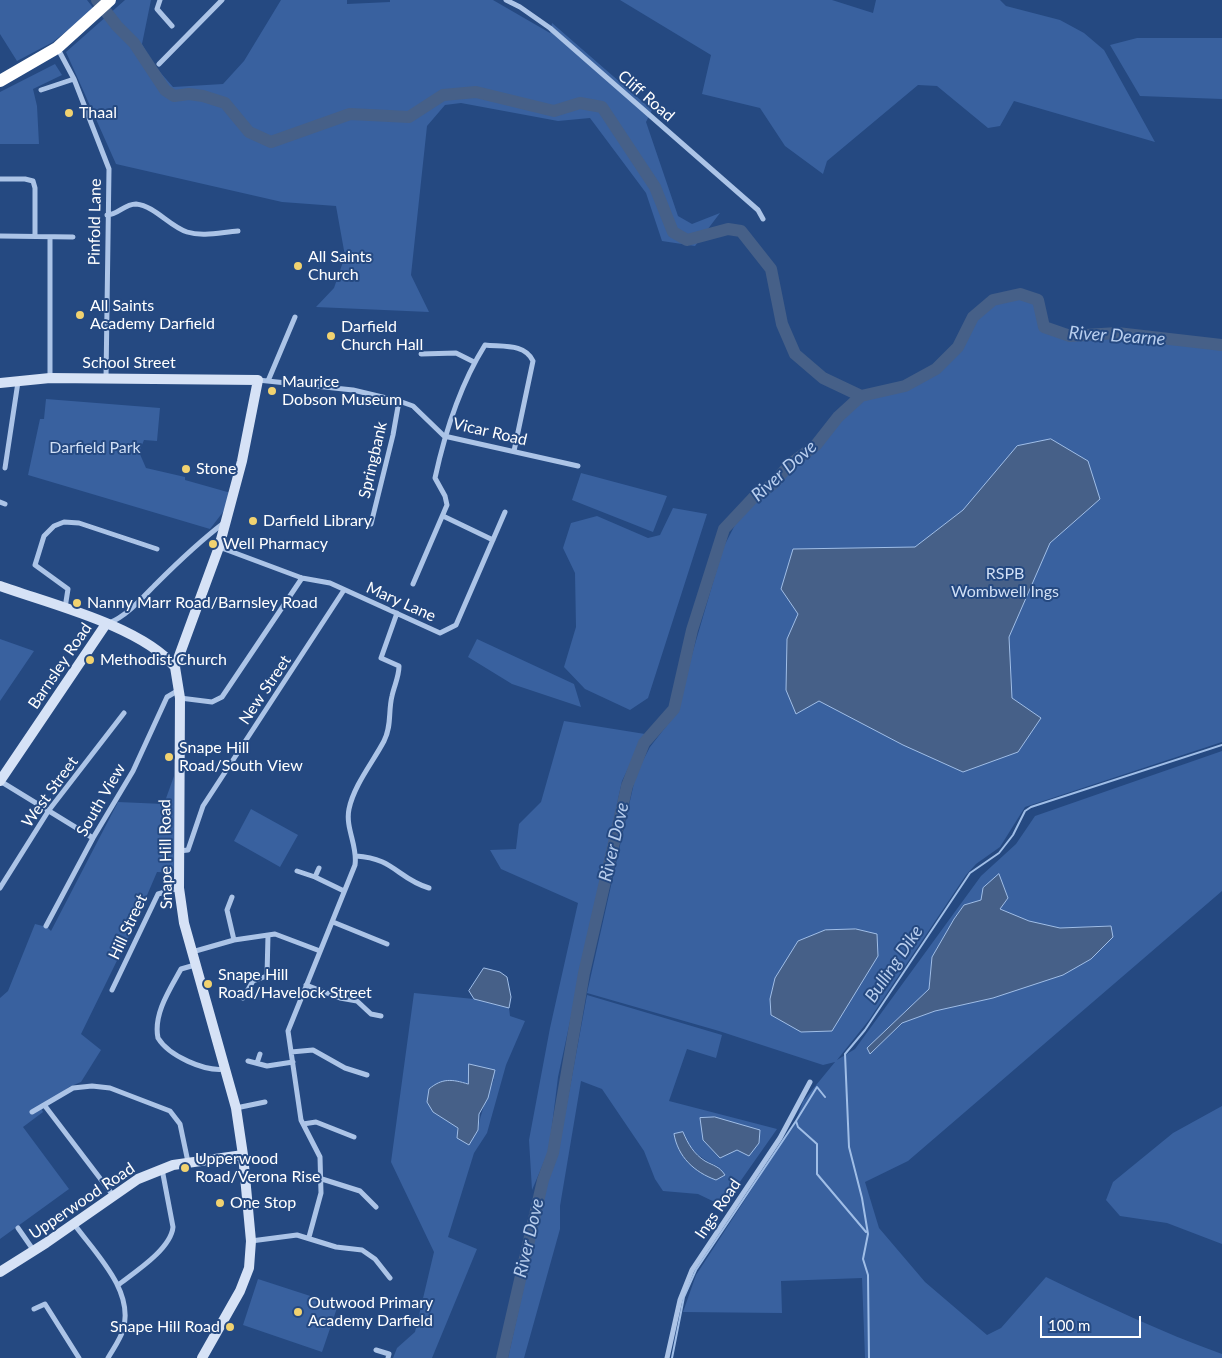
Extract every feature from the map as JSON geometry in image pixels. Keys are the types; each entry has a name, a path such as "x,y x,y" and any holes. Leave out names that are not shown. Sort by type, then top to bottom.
{"highway":[{"path":"0,81 57,48 110,0"}],"street":[{"path":"160,0 157,9 172,26"},
{"path":"159,64 222,0"},
{"name":"Cliff Road","path":"506,0 520,7 550,28 758,210 763,219"},
{"name":"Pinfold Lane","path":"57,48 74,79 109,169 106,378"},
{"path":"40,90 74,79"},
{"path":"0,179 33,181 35,188 35,236"},
{"path":"107,215 112,215 124,206 134,204 143,206 186,232 238,231"},
{"path":"0,236 73,237"},
{"path":"50,238 50,378"},
{"path":"268,381 295,317"},
{"path":"414,584 447,506 445,496 435,478 444,436 474,362 485,345 522,348 529,353 533,361 514,451"},
{"path":"421,354 456,353 474,362"},
{"name":"School Street","path":"0,383 50,378 258,380"},
{"path":"0,586 129,634 175,667 219,547 242,461 258,380"},
{"name":"Vicar Road","path":"258,380 353,390 399,401 413,406 444,436 578,466"},
{"path":"5,468 18,382"},
{"name":"Springbank","path":"371,524 393,435 399,401"},
{"path":"443,516 493,540 505,512"},
{"path":"64,609 68,589 35,565 41,542 54,526 64,522 78,523 157,549"},
{"name":"Barnsley Road","path":"0,781 106,624 116,620 207,534 225,522"},
{"name":"Mary Lane","path":"219,547 302,578 330,583 440,633 456,625 493,540"},
{"path":"180,694 212,702 222,697 302,578"},
{"name":"New Street","path":"179,851 188,850 203,806 344,590"},
{"path":"309,1237 319,1208 322,1179 320,1157 303,1124 288,1031 355,865 356,856 348,820 349,809 353,797 385,738 391,722 390,704 399,666 381,658 397,614"},
{"name":"Snape Hill Road","path":"175,667 180,694 179,888 184,923 236,1108 243,1155 251,1241 251,1259 242,1285 225,1322 202,1358"},
{"name":"South View","path":"46,926 92,838 133,771 167,697 180,694"},
{"name":"West Street","path":"0,888 49,810 124,713"},
{"path":"0,781 92,838"},
{"path":"356,856 373,857 391,864 416,884 429,888"},
{"path":"315,877 319,868"},
{"path":"297,871 315,877 344,891"},
{"name":"Hill Street","path":"112,990 158,894 179,888"},
{"path":"232,897 227,910 234,940"},
{"path":"333,922 387,944"},
{"path":"192,952 234,940 275,934 320,951"},
{"path":"243,998 253,981 267,976 268,935"},
{"path":"196,965 181,969 159,1016 157,1032 161,1043 182,1057 214,1071 225,1069"},
{"path":"306,985 340,998 357,1002 371,1014 381,1016"},
{"path":"291,1052 313,1050 345,1068 367,1075"},
{"path":"257,1063 260,1054"},
{"path":"248,1061 266,1066 293,1062"},
{"name":"Ings Road","path":"667,1358 680,1300 692,1270 780,1138 810,1082"},
{"path":"32,1112 73,1088 92,1086 110,1088 170,1111 180,1124 188,1162"},
{"path":"236,1108 265,1102"},
{"path":"45,1106 112,1194"},
{"path":"303,1124 316,1122 354,1137"},
{"name":"Upperwood Road","path":"0,1272 74,1224 129,1183 162,1168 188,1162 243,1155"},
{"path":"118,1284 140,1269 166,1244 173,1234 162,1168"},
{"path":"322,1179 360,1191 376,1207"},
{"path":"74,1224 118,1284 125,1308 123,1330 108,1358"},
{"path":"18,1228 34,1251"},
{"path":"251,1241 289,1235 309,1237 336,1247 362,1250 375,1258 390,1278"},
{"path":"34,1309 45,1304 79,1358"},
{"path":"376,1350 389,1354 388,1358"}],"green space":[{"path":"0,0 87,0 94,9 53,42 17,61 0,34"},
{"path":"125,0 151,0 142,44 153,64 173,87 223,84 244,61 281,0 347,0 347,4 390,2 390,0 493,0 550,33 552,23 652,110 646,122 678,216 692,224 720,213 695,246 662,241 646,193 590,118 558,121 461,103 445,105 427,126 411,275 429,312 316,307 334,288 345,256 336,206 282,202 116,164 66,52"},
{"path":"620,0 832,0 873,13 876,0 1000,0 1006,6 1060,20 1084,33 1104,50 1155,142 1014,101 1000,126 988,128 937,86 918,85 827,161 823,174 785,146 760,108 702,94 711,55"},
{"path":"1137,38 1222,38 1222,99 1140,96 1110,45"},
{"path":"55,64 62,75 33,89 37,106 39,144 0,144 0,92"},
{"name":"RSPB Wombwell Ings","path":"1018,297 1034,303 1041,328 1069,340 1119,338 1222,348 1222,742 1025,807 1000,847 976,864 966,875 869,1020 837,1060 855,1049 981,876 1016,844 1035,816 1222,751 1222,891 908,1161 865,1182 879,1228 925,1282 987,1335 1001,1328 1046,1277 1111,1308 1222,1354 1222,1358 865,1358 862,1278 781,1281 782,1313 683,1312 696,1275 796,1121 803,1101 835,1062 823,1065 719,1031 587,993 636,774 650,747 678,711 691,658 723,548 735,525 751,506 814,450 840,421 863,400 909,388 938,373 960,349 977,319 995,303","holes":["999,875 1008,898 999,909 1028,921 1052,927 1066,928 1111,926 1112,938 1091,959 993,998 935,1011 902,1023 867,1048 929,989 932,957 964,905 981,900"]},
{"name":"Darfield Park","path":"46,399 160,408 157,441 144,440 139,452 146,468 185,477 185,480 231,493 223,512 210,529 28,475 40,419 44,419"},
{"path":"581,473 667,496 653,532 572,500"},
{"path":"673,508 707,514 648,698 630,710 585,689 564,667 576,627 575,573 563,548 571,523 597,516 648,538 660,535"},
{"path":"0,639 34,651 0,701"},
{"path":"477,639 574,684 581,707 512,684 468,657"},
{"path":"564,721 645,734 622,781 558,1077 549,1150 532,1190 529,1140 550,1028 578,903 501,869 490,850 516,849 519,824 541,802"},
{"path":"174,776 177,818 176,873 157,872 133,928 81,1034 101,1050 81,1082 69,1087 41,1108 43,1112 23,1127 69,1189 0,1239 0,998 8,991 35,924 47,927 51,931 118,802 164,804"},
{"path":"251,809 298,835 280,867 234,841"},
{"path":"414,993 474,999 509,1008 510,1016 525,1021 506,1065 487,1133 474,1153 448,1237 477,1249 432,1358 393,1358 397,1348 415,1332 434,1252 391,1162","holes":["494,1079 482,1111 478,1130 457,1138 459,1081 468,1084"]},
{"path":"587,995 722,1035 716,1058 687,1049 669,1101 777,1129 723,1206 698,1194 663,1191 655,1179 644,1151 602,1089 581,1081 560,1206 560,1229 524,1358 508,1358 547,1181 558,1152","holes":["683,1132 697,1154 720,1167 685,1160"]},
{"path":"1222,1106 1222,1244 1167,1223 1120,1216 1106,1200 1113,1182 1173,1133"},
{"path":"258,1279 338,1305 322,1352 243,1325"}],"shaded area":[{"path":"1051,439 1088,461 1100,499 1050,543 1009,637 1012,698 1041,718 1018,752 963,772 903,745 819,701 796,714 786,690 787,639 798,614 781,589 793,549 915,547 963,510 1017,446"},
{"path":"999,874 1008,898 1000,909 1029,921 1060,928 1111,926 1113,937 1091,959 1063,975 993,998 935,1011 902,1023 870,1054 867,1048 929,989 932,957 964,905 981,900 983,888"},
{"path":"856,929 877,934 878,956 832,1031 801,1032 771,1015 770,999 775,978 798,941 825,930"},
{"path":"484,968 500,972 507,977 511,997 509,1008 474,999 469,991"},
{"path":"469,1064 495,1070 488,1098 479,1114 478,1130 469,1145 457,1138 458,1128 433,1112 427,1102 429,1089 438,1083 452,1080 468,1084"},
{"path":"715,1117 760,1130 759,1143 749,1156 737,1150 720,1158 703,1140 700,1118"},
{"path":"683,1132 689,1145 695,1152 725,1175 716,1180 701,1173 688,1163 679,1150 674,1134"}],"waterway":[{"name":"River Dearne","path":"97,0 117,26 134,43 165,90 174,96 189,94 225,103 249,132 271,142 350,114 409,117 443,95 476,92 554,111 580,103 602,107 655,187 673,232 687,240 728,229 741,231 771,269 782,324 795,354 823,378 861,396 905,386 936,369 958,347 973,317 993,300 1020,294 1038,300 1044,327 1070,336 1117,333 1222,345"},
{"name":"River Dove","path":"502,1358 543,1180 553,1153 584,973 627,786 644,743 674,709 692,630 724,529 754,497 774,483 789,465 816,445 838,417 861,396"},
{"name":"Bulling Dike","path":"869,1358 868,1275 863,1259 868,1234 862,1198 849,1147 845,1054 865,1030 970,873 999,853 1013,835 1025,811 1031,807 1222,745"},
{"path":"825,1097 817,1087 796,1121 798,1127 817,1144 817,1174 866,1232"},
{"path":"672,1358 684,1297 696,1270 796,1121"}],"place":[{"name":"Thaal","path":"69,113"},
{"name":"All Saints Church","path":"298,266"},
{"name":"All Saints Academy Darfield","path":"80,315"},
{"name":"Darfield Church Hall","path":"331,336"},
{"name":"Maurice Dobson Museum","path":"272,391"},
{"name":"Stone","path":"186,469"},
{"name":"Darfield Library","path":"253,521"},
{"name":"Well Pharmacy","path":"213,544"},
{"name":"Nanny Marr Road/Barnsley Road","path":"77,603"},
{"name":"Methodist Church","path":"90,660"},
{"name":"Snape Hill Road/South View","path":"169,757"},
{"name":"Snape Hill Road/Havelock Street","path":"208,984"},
{"name":"Upperwood Road/Verona Rise","path":"185,1168"},
{"name":"One Stop","path":"220,1203"},
{"name":"Outwood Primary Academy Darfield","path":"298,1312"},
{"name":"Snape Hill Road","path":"230,1327"}]}
